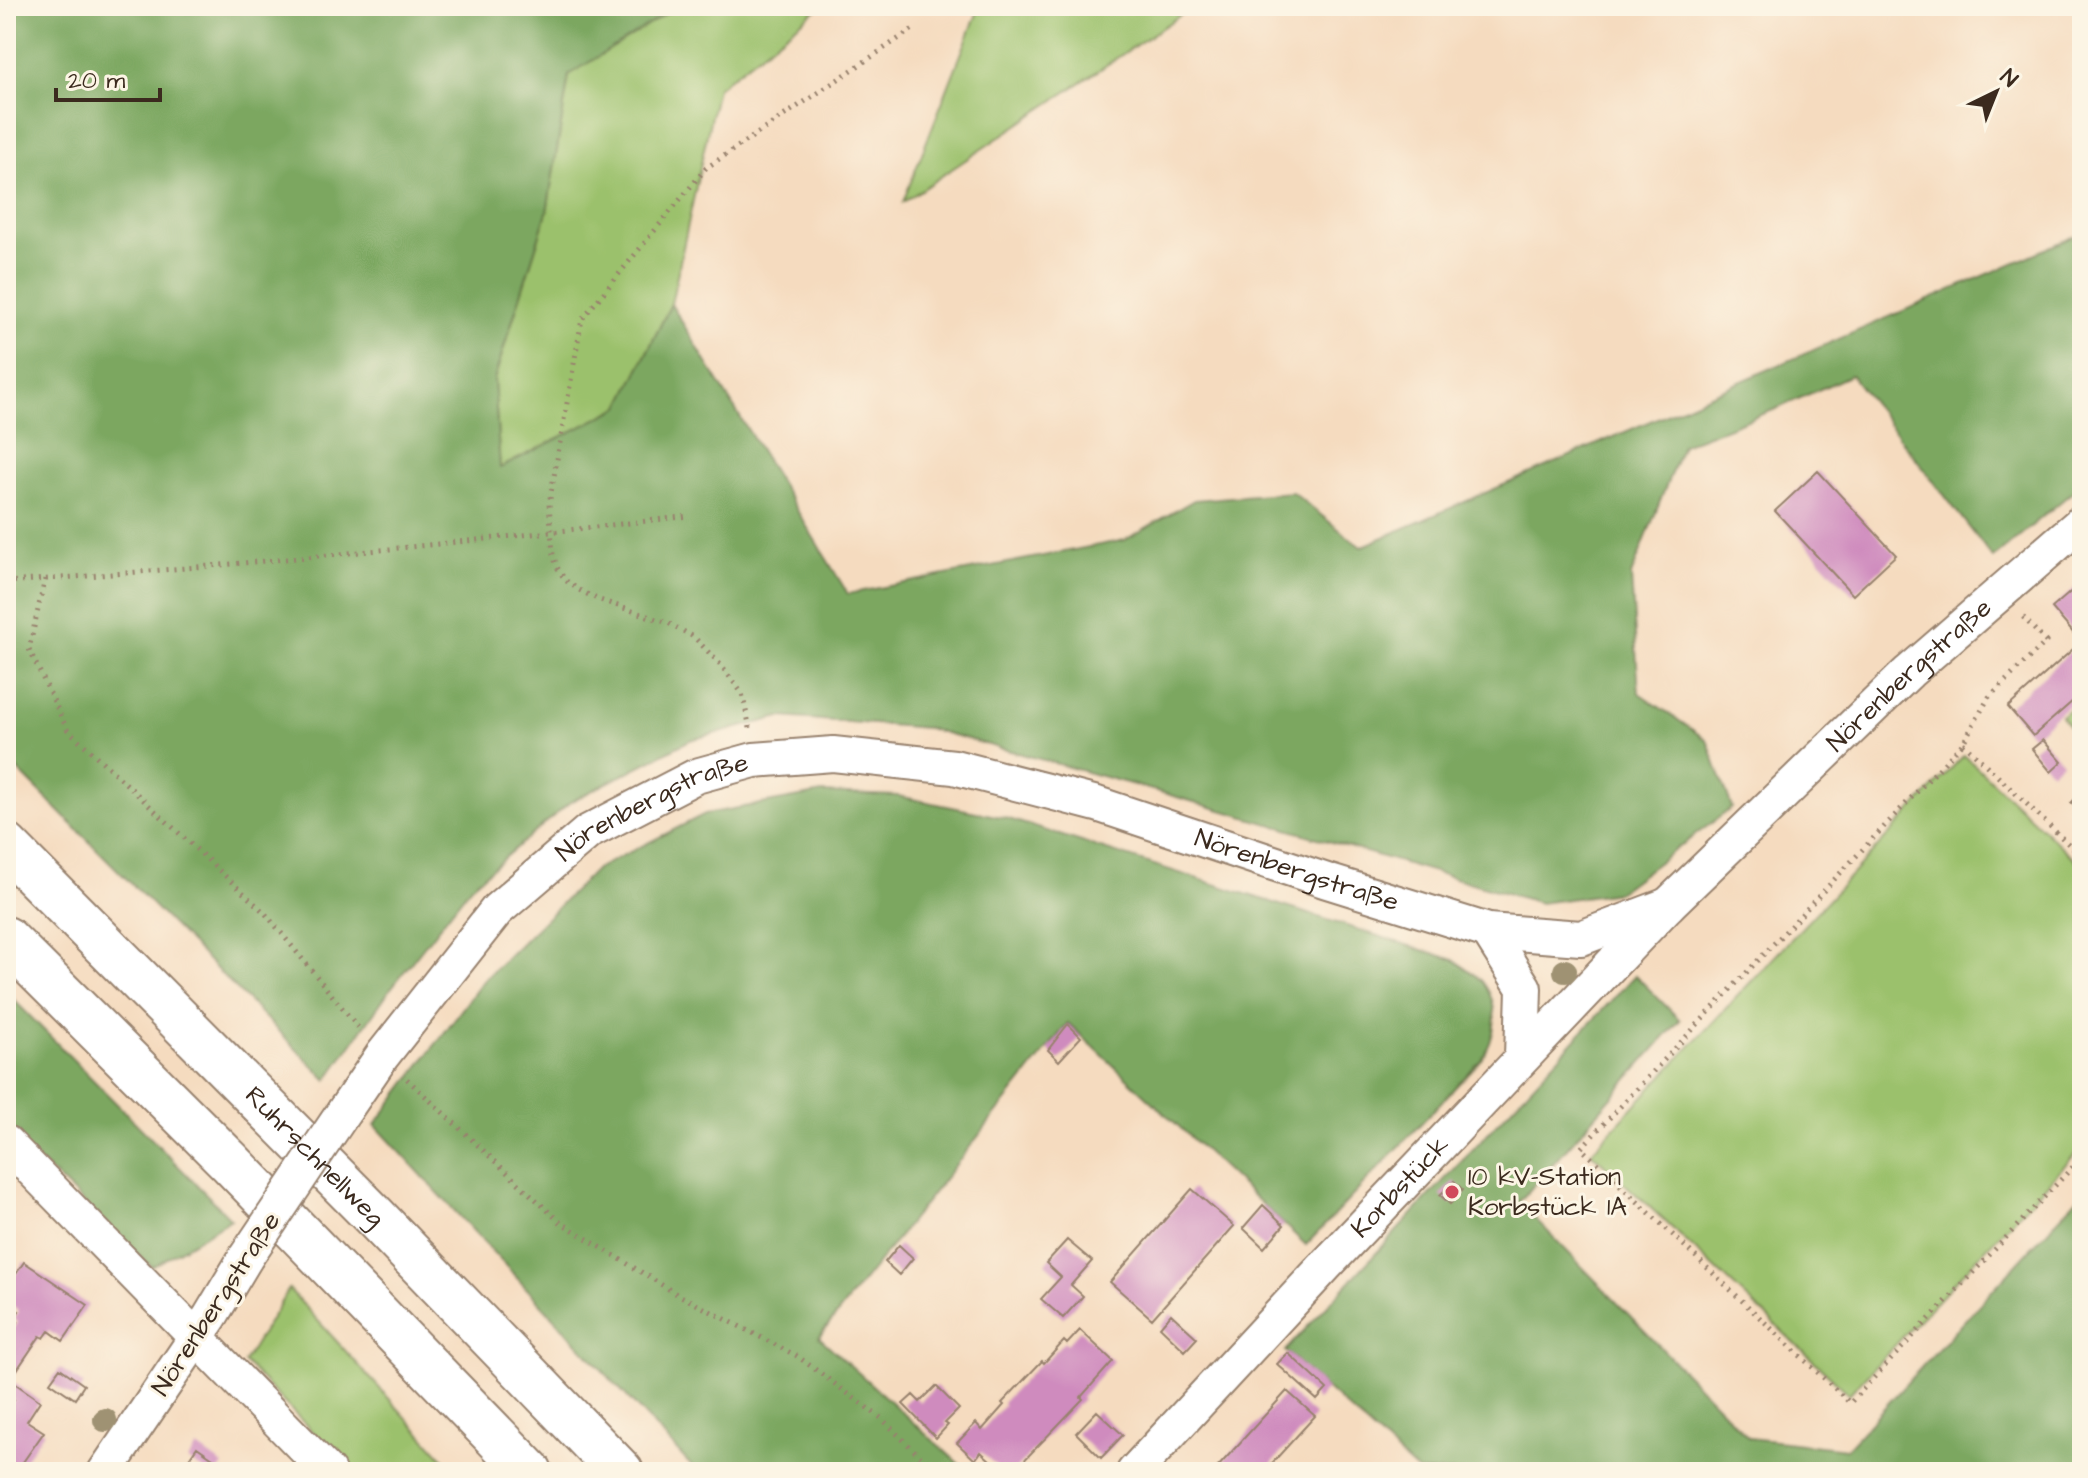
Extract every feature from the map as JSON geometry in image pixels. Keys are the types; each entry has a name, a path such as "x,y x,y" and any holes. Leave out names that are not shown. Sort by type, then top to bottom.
{"highway":[{"name":"Ruhrschnellweg","path":"6,846 375,1217 621,1472"},
{"path":"6,939 230,1162 530,1472"}],"street":[{"name":"Nörenbergstraße","path":"105,1472 382,1056 497,910 588,832 696,776 754,760 833,754 954,767 1097,804 1488,931 1581,938 1668,905 1909,672 2082,522"},
{"name":"Korbstück","path":"1134,1472 1668,905"},
{"path":"1488,931 1524,988 1522,1057"},
{"path":"6,1143 328,1472"}],"path":[{"path":"754,760 742,693 694,637 668,623 597,599 565,580 553,554 549,504 582,319 706,168 916,27"},
{"path":"6,582 230,564 689,516"},
{"path":"45,579 29,649 67,729 265,913 382,1056 560,1222 675,1293 797,1356 881,1418 936,1472"},
{"path":"2001,592 2046,642 1989,697 1963,743 1581,1148 1850,1403 2082,1157"},
{"path":"1963,743 2082,857"}],"green space":[{"path":"6,6 678,6 569,75 547,212 494,379 500,468 620,407 671,304 848,594 1125,540 1194,500 1292,492 1361,547 2082,233 2082,484 1993,558 1851,375 1776,409 1682,445 1631,576 1639,693 1707,740 1732,808 1618,892 1540,903 927,728 781,717 690,740 570,802 471,886 389,991 327,1080 6,758"},
{"path":"678,6 821,6 717,88 671,304 620,407 500,469 494,380 547,212 569,75"},
{"path":"980,6 1194,6 903,202"},
{"path":"2082,698 2082,741 2061,716"},
{"path":"1964,755 2082,866 2082,1147 1849,1394 1591,1152"},
{"path":"822,793 898,796 1006,818 1454,960 1478,977 1489,993 1494,1013 1490,1043 1480,1061 1306,1245 1068,1023 819,1337 968,1472 697,1472 375,1125 483,981 596,869 705,814"},
{"path":"1635,975 1680,1020 1519,1202 1749,1438 1846,1449 2082,1193 2082,1472 1418,1472 1285,1351"},
{"path":"6,992 231,1219 152,1267 6,1130"},
{"path":"289,1289 456,1472 352,1472 244,1362"}],"building":[{"path":"1818,471 1896,555 1853,595 1775,511"},
{"path":"2082,582 2082,629 2075,635 2052,608"},
{"path":"2080,643 2082,693 2033,736 2008,707"},
{"path":"2043,740 2062,762 2051,772 2032,749"},
{"path":"2082,792 2082,814 2071,803"},
{"path":"1068,1024 1081,1037 1059,1061 1048,1050"},
{"name":"10 kV-Station Korbstück 1A","path":"1454,1181 1463,1190 1450,1204 1440,1195"},
{"path":"1192,1189 1234,1226 1152,1319 1110,1282"},
{"path":"1263,1205 1284,1225 1264,1248 1243,1228"},
{"path":"1067,1240 1092,1261 1071,1285 1083,1296 1063,1318 1041,1299 1061,1277 1046,1263"},
{"path":"899,1245 913,1258 899,1275 885,1262"},
{"path":"24,1262 88,1305 63,1341 49,1331 44,1338 40,1336 10,1380 6,1377 6,1341 18,1322 14,1319 19,1311 6,1302 6,1289"},
{"path":"1171,1314 1197,1338 1185,1351 1160,1327"},
{"path":"1080,1330 1113,1361 1081,1397 1083,1399 1013,1472 1003,1472 981,1452 975,1460 957,1443 976,1423 982,1430 1004,1405 1002,1403 1042,1361 1044,1363 1064,1341 1067,1344"},
{"path":"1288,1353 1327,1389 1317,1400 1277,1364"},
{"path":"60,1368 84,1385 75,1399 50,1382"},
{"path":"13,1382 40,1401 27,1421 44,1432 16,1472 6,1472 6,1412 14,1400 6,1393"},
{"path":"936,1386 959,1409 936,1438 903,1404 913,1395 920,1402"},
{"path":"1287,1391 1315,1416 1264,1472 1222,1472 1217,1468"},
{"path":"1097,1411 1123,1435 1101,1458 1076,1433"},
{"path":"197,1447 223,1465 218,1472 206,1472 188,1460"}],"place":[{"name":"10 kV-Station Korbstück 1A","path":"1452,1192"}]}
